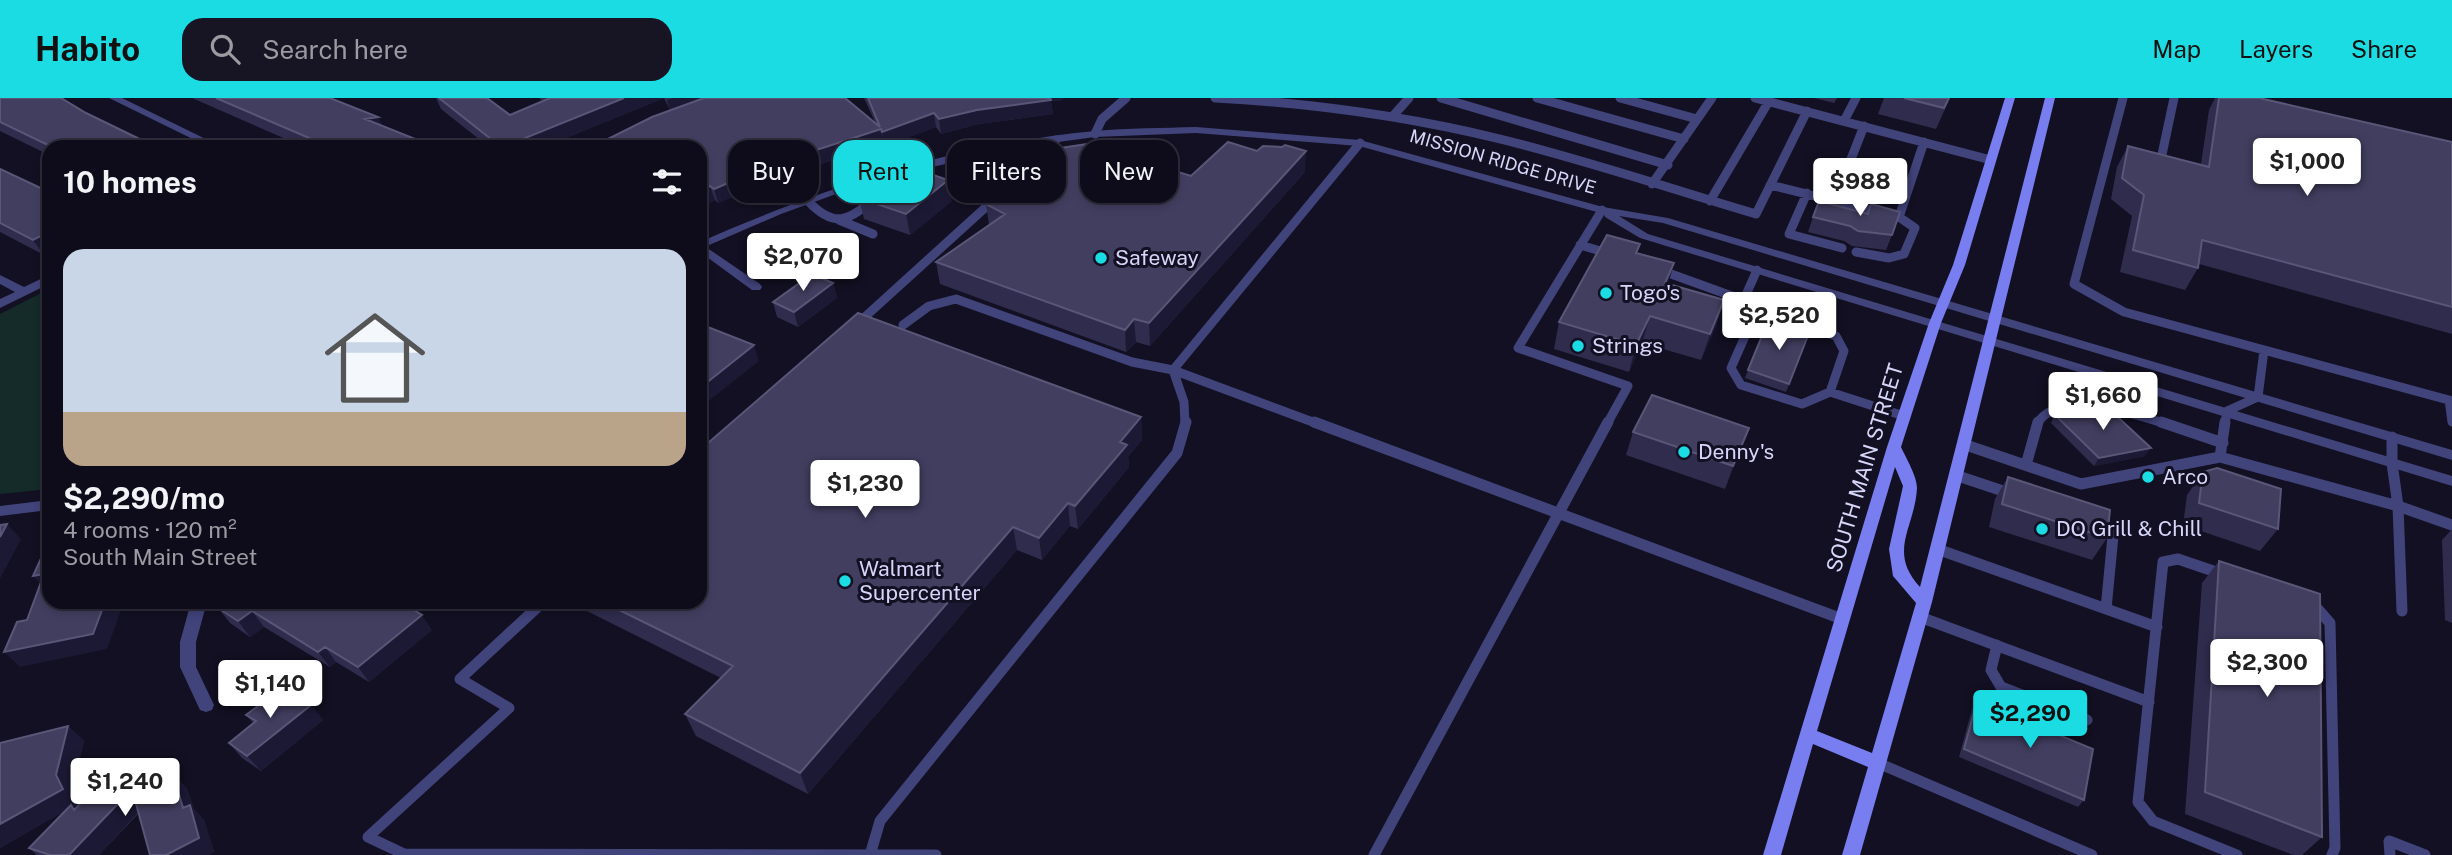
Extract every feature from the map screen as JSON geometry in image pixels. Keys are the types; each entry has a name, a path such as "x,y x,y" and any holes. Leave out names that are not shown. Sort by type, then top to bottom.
{"main road":[{"name":"SOUTH MAIN STREET","path":"1772,855 1894,447 1935,323 1959,265 2007,99"},
{"path":"1851,855 1922,609 2048,100"},
{"path":"1894,447 1910,486 1896,549 1900,576 1922,609"},
{"path":"1808,735 1878,763"}],"street":[{"path":"114,98 202,140"},
{"name":"MISSION RIDGE DRIVE","path":"1056,140 1096,134 1196,130 1360,143 1602,210 1664,220 2452,455"},
{"name":"MISSION RIDGE DRIVE","path":"707,243 803,203"},
{"name":"MISSION RIDGE DRIVE","path":"1602,210 1644,236 2452,481"},
{"path":"707,251 756,287"},
{"path":"0,279 24,292"},
{"path":"0,304 42,283"},
{"path":"0,511 42,506"},
{"path":"197,609 188,642 188,667 206,705"}],"lane":[{"path":"1096,134 1102,119 1126,98"},
{"path":"1215,98 1309,105 1392,117 1502,139 1756,214 1807,111"},
{"path":"1296,98 1309,105"},
{"path":"1392,117 1409,98"},
{"path":"1441,98 1668,164"},
{"path":"1537,98 1684,138"},
{"path":"1620,98 1698,119"},
{"path":"1652,184 1710,98"},
{"path":"1755,98 1991,160"},
{"path":"1844,121 1856,98"},
{"path":"2123,98 2074,284 2124,312 2450,400 2452,422"},
{"path":"2147,161 2160,164 2174,98"},
{"path":"1710,201 1769,102"},
{"path":"1835,200 1864,126"},
{"path":"1899,217 1924,142"},
{"path":"1173,370 1360,143"},
{"path":"2109,151 2122,154"},
{"path":"1770,185 1899,217 1914,228 1904,254 1889,258 1856,252"},
{"path":"1807,193 1788,234 1842,248"},
{"path":"810,203 827,219 839,220 873,234"},
{"path":"839,220 870,203"},
{"path":"850,331 990,203"},
{"path":"1374,855 1628,386 1518,348 1602,210"},
{"path":"1580,245 1620,256"},
{"path":"1644,265 1836,336 1844,351 1829,392"},
{"path":"1757,270 1742,303 1750,325 1731,368 1741,385 1802,404 1829,392 1904,416"},
{"path":"903,325 929,306 956,299 1132,362 1173,370 1842,619"},
{"path":"2220,457 2227,411 2258,397 2264,350"},
{"path":"870,855 880,821 1177,453 1186,431 1186,402 1173,370"},
{"path":"2026,465 2035,425 2045,413 2073,405 2122,411 2222,443"},
{"path":"2392,437 2402,611"},
{"path":"1963,444 2081,484 2220,457 2398,506 2452,525"},
{"path":"1955,475 2019,496"},
{"path":"2082,518 2104,526 2113,536 2106,609"},
{"path":"1937,549 2157,627"},
{"path":"2237,855 2153,821 2138,802 2163,562 2178,559 2240,580"},
{"path":"2290,597 2315,606 2330,623 2335,848 2332,855"},
{"path":"535,609 460,679 509,708 368,837 404,854 936,855"},
{"path":"1922,609 1997,645 2149,702"},
{"path":"1997,645 1991,670 2001,687 2087,720"},
{"path":"1878,763 2092,855"},
{"path":"2390,855 2389,841 2425,855"}],"green space":[{"path":"42,293 42,490 0,494 0,314"}],"building":[{"path":"0,98 61,98 142,140 42,140 42,142 0,122"},
{"path":"216,98 330,98 378,117 365,119 418,140 314,140"},
{"path":"439,98 487,98 510,115 550,98 624,98 520,140 492,140"},
{"path":"704,98 845,98 880,127 868,98 1051,100 977,110 939,119 934,113 882,132 881,129 847,140 833,140 833,145 819,149 819,140 728,140 728,183 714,189 707,188 707,140 606,140 652,117"},
{"path":"1904,98 1949,98 1944,108"},
{"path":"2219,98 2259,98 2452,142 2452,307 2202,240 2198,268 2133,250 2144,195 2122,178 2128,146 2209,167"},
{"name":"Safeway","path":"1228,142 1257,151 1263,146 1285,145 1306,151 1149,323 1134,319 1125,330 936,262 1005,214 987,203 1066,203 1066,147 1080,145 1080,203 1178,203 1178,172 1191,176"},
{"path":"0,169 42,189 42,236 33,240 0,223"},
{"path":"933,175 947,181 933,192"},
{"path":"1819,201 1868,214 1871,204 1900,212 1892,235 1858,231 1850,226 1813,217"},
{"path":"874,203 920,203 906,214"},
{"path":"1607,235 1640,244 1636,253 1674,263 1665,283 1724,300 1710,334 1650,316 1636,345 1559,322"},
{"path":"812,274 833,283 794,312 773,302"},
{"name":"Walmart Supercenter","path":"858,313 1141,417 1120,442 1127,445 1075,506 1068,503 1039,538 1013,527 800,773 685,714 733,666 617,609 707,609 707,444"},
{"path":"1768,321 1809,333 1789,384 1748,370"},
{"path":"707,327 754,345 707,382"},
{"path":"1652,395 1749,428 1733,466 1633,432"},
{"path":"2107,407 2151,448 2099,458 2055,415"},
{"path":"2217,468 2281,489 2278,529 2199,503 2203,472"},
{"path":"2008,477 2110,510 2107,538 2002,504"},
{"path":"7,524 0,537 0,525"},
{"path":"42,556 42,574 33,576"},
{"path":"2219,561 2320,594 2322,837 2205,792"},
{"path":"42,579 42,609 102,609 93,634 4,652 17,622 27,620"},
{"path":"220,609 412,609 422,615 358,667 325,647 318,652 252,611 238,621"},
{"path":"283,687 311,705 247,756 229,743 256,721 246,715"},
{"path":"1977,701 2093,749 2084,800 1964,749"},
{"path":"68,726 56,775 63,789 0,824 0,743"},
{"path":"173,774 183,808 190,805 199,838 166,855 150,855 132,789 69,855 50,855 29,848 71,805 74,810 108,776 148,786"}],"place":[{"name":"Safeway","path":"1101,258"},
{"name":"Togo's","path":"1606,293"},
{"name":"Strings","path":"1578,346"},
{"name":"Denny's","path":"1684,452"},
{"name":"Arco","path":"2148,477"},
{"name":"DQ Grill & Chill","path":"2042,529"},
{"name":"Walmart Supercenter","path":"845,581"}]}
